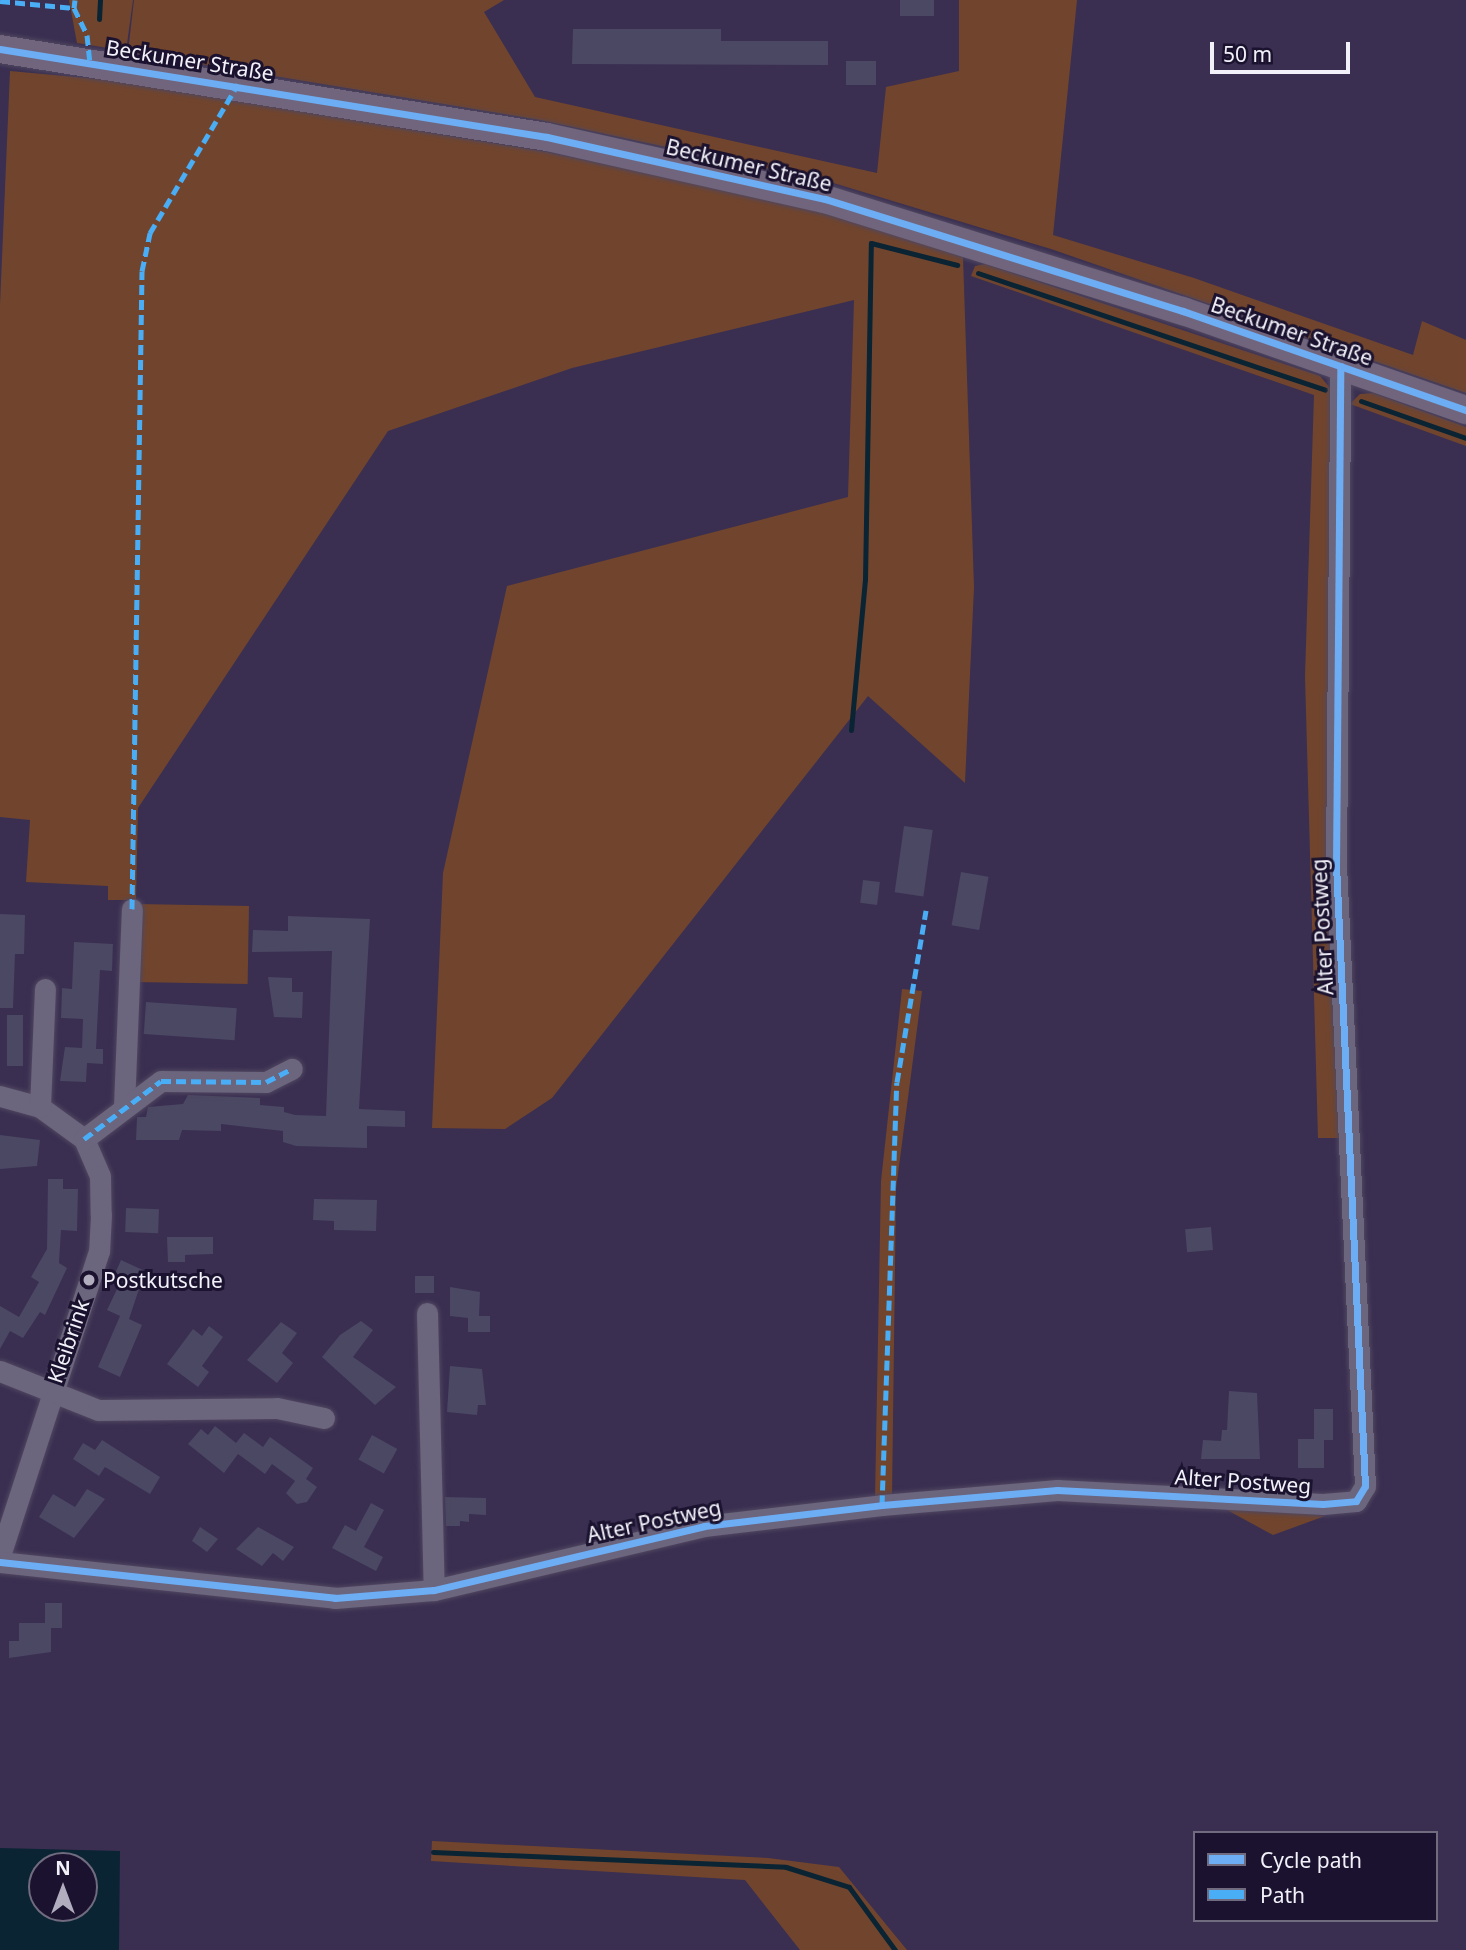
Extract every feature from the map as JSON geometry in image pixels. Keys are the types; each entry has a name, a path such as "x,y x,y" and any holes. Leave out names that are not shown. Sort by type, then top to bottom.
{"main road":[{"name":"Beckumer Straße","path":"0,49 547,137 825,199 1340,366 1466,410"}],"street":[{"name":"Alter Postweg","path":"0,1562 335,1598 434,1590 704,1526 882,1505 1057,1490 1323,1504 1356,1501 1365,1486 1336,865 1340,366"},
{"path":"124,1106 132,909"},
{"path":"40,1107 45,989"},
{"path":"0,1096 40,1107 84,1139 124,1106 161,1081 266,1082 292,1069"},
{"name":"Kleibrink","path":"0,1555 51,1390 99,1251 100,1176 84,1139"},
{"path":"427,1313 434,1590"},
{"path":"0,1371 98,1410 277,1408 324,1418"}],"shaded area":[{"path":"69,0 133,0 126,51 77,43"},
{"path":"134,0 504,0 484,12 535,97 877,173 886,87 959,71 959,0 1077,0 1053,235 1194,278 1413,355 1422,321 1466,340 1466,393 1051,249 830,182 540,120 128,52"},
{"path":"10,71 109,80 547,152 823,211 963,257 974,587 965,783 868,696 552,1098 505,1129 432,1128 443,873 507,586 848,497 854,300 572,368 388,431 138,808 136,900 108,900 108,886 26,882 30,820 0,817 0,305"},
{"path":"985,264 1320,376 1330,388 1347,1138 1318,1138 1305,676 1314,395 971,276 975,266"},
{"path":"1373,393 1466,427 1466,446 1350,404 1360,394"},
{"path":"136,904 249,906 248,984 135,982"},
{"path":"902,989 922,991 896,1189 892,1497 875,1498 881,1181"},
{"path":"1216,1504 1325,1516 1273,1535"},
{"path":"432,1841 768,1858 839,1867 907,1950 800,1950 745,1880 431,1861"}],"water":[{"path":"0,1848 120,1851 119,1950 0,1950"}],"building":[{"path":"900,0 934,0 934,16 900,16"},
{"path":"573,29 721,29 721,41 828,41 828,65 572,64"},
{"path":"846,61 876,61 876,85 846,85"},
{"path":"904,826 933,830 923,896 895,892"},
{"path":"961,872 989,877 979,930 952,925"},
{"path":"863,880 880,882 877,905 860,903"},
{"path":"0,914 25,915 24,954 15,954 13,1008 0,1008"},
{"path":"288,916 370,919 359,1109 405,1111 405,1127 367,1126 367,1148 296,1146 283,1142 283,1131 221,1124 221,1131 182,1130 179,1140 136,1140 137,1117 146,1117 148,1107 183,1104 188,1095 260,1098 260,1105 284,1107 284,1112 295,1115 326,1116 332,951 252,952 253,930 288,931"},
{"path":"74,942 113,944 112,971 100,970 96,1049 103,1049 103,1064 87,1063 86,1082 60,1081 65,1047 82,1048 83,1019 61,1018 62,988 72,989"},
{"path":"268,977 292,978 292,992 303,992 302,1018 274,1017"},
{"path":"146,1002 237,1008 235,1040 144,1034"},
{"path":"7,1015 23,1015 23,1066 7,1066"},
{"path":"0,1135 40,1140 37,1166 0,1169"},
{"path":"48,1179 63,1179 63,1189 78,1189 77,1231 61,1230 59,1263 67,1268 45,1315 40,1312 23,1338 10,1331 0,1349 0,1306 19,1317 39,1282 31,1277 47,1249"},
{"path":"314,1199 377,1200 376,1231 334,1230 334,1221 313,1220"},
{"path":"126,1208 159,1209 158,1233 125,1232"},
{"path":"1211,1227 1213,1250 1187,1252 1185,1229"},
{"path":"167,1237 213,1237 213,1254 185,1255 185,1262 168,1262"},
{"path":"121,1260 145,1271 129,1319 142,1325 120,1377 98,1367 120,1316 107,1310 118,1287 111,1283"},
{"path":"415,1276 434,1276 434,1293 415,1293"},
{"path":"450,1287 480,1292 479,1316 490,1316 490,1332 468,1332 468,1318 450,1316"},
{"path":"361,1321 373,1330 353,1357 396,1387 375,1405 322,1357 340,1335"},
{"path":"281,1322 297,1333 282,1353 293,1363 277,1383 247,1360"},
{"path":"209,1326 223,1337 202,1366 209,1372 198,1387 167,1364 193,1329 202,1336"},
{"path":"450,1366 482,1369 486,1405 478,1405 477,1415 447,1412"},
{"path":"1229,1391 1257,1393 1260,1459 1201,1459 1203,1440 1221,1441 1222,1430 1227,1430"},
{"path":"1314,1409 1333,1409 1333,1440 1324,1440 1324,1468 1298,1468 1298,1439 1314,1439"},
{"path":"215,1426 236,1443 244,1433 263,1447 270,1437 313,1468 306,1479 317,1487 307,1502 297,1504 286,1493 295,1481 272,1464 265,1474 238,1454 224,1473 188,1444 201,1429 208,1435"},
{"path":"372,1435 397,1449 384,1474 358,1459"},
{"path":"102,1440 160,1477 150,1494 105,1467 99,1476 73,1459 83,1443 95,1450"},
{"path":"87,1489 105,1499 74,1538 39,1517 53,1494 75,1507"},
{"path":"445,1497 486,1498 486,1515 469,1514 469,1522 460,1521 460,1526 446,1526"},
{"path":"371,1503 384,1510 364,1547 383,1557 376,1571 332,1548 345,1525 356,1531"},
{"path":"200,1527 218,1539 207,1552 192,1541"},
{"path":"258,1527 294,1547 283,1561 273,1553 262,1566 236,1549"},
{"path":"45,1603 62,1603 62,1628 51,1628 51,1652 9,1658 9,1641 19,1641 19,1623 45,1623"}],"waterway":[{"path":"99,19 100,0"},
{"path":"851,730 865,579 871,243 957,265"},
{"path":"978,273 1325,390"},
{"path":"1361,401 1466,438"},
{"path":"433,1852 786,1867 849,1887 895,1950"}],"marked path":[{"path":"0,1 74,8 75,0"},
{"path":"74,8 87,35 90,62"},
{"path":"132,909 142,271 150,233 238,84"},
{"path":"882,1505 897,1082 926,910"},
{"path":"84,1139 161,1081 266,1082 292,1069"}],"cycle path":[{"path":"0,49 547,137 825,199 1183,311 1466,410"},
{"path":"0,1562 335,1598 434,1590 704,1526 882,1505 1057,1490 1323,1504 1356,1501 1365,1486 1336,865 1340,366"}],"place":[{"name":"Postkutsche","path":"89,1280"}]}
